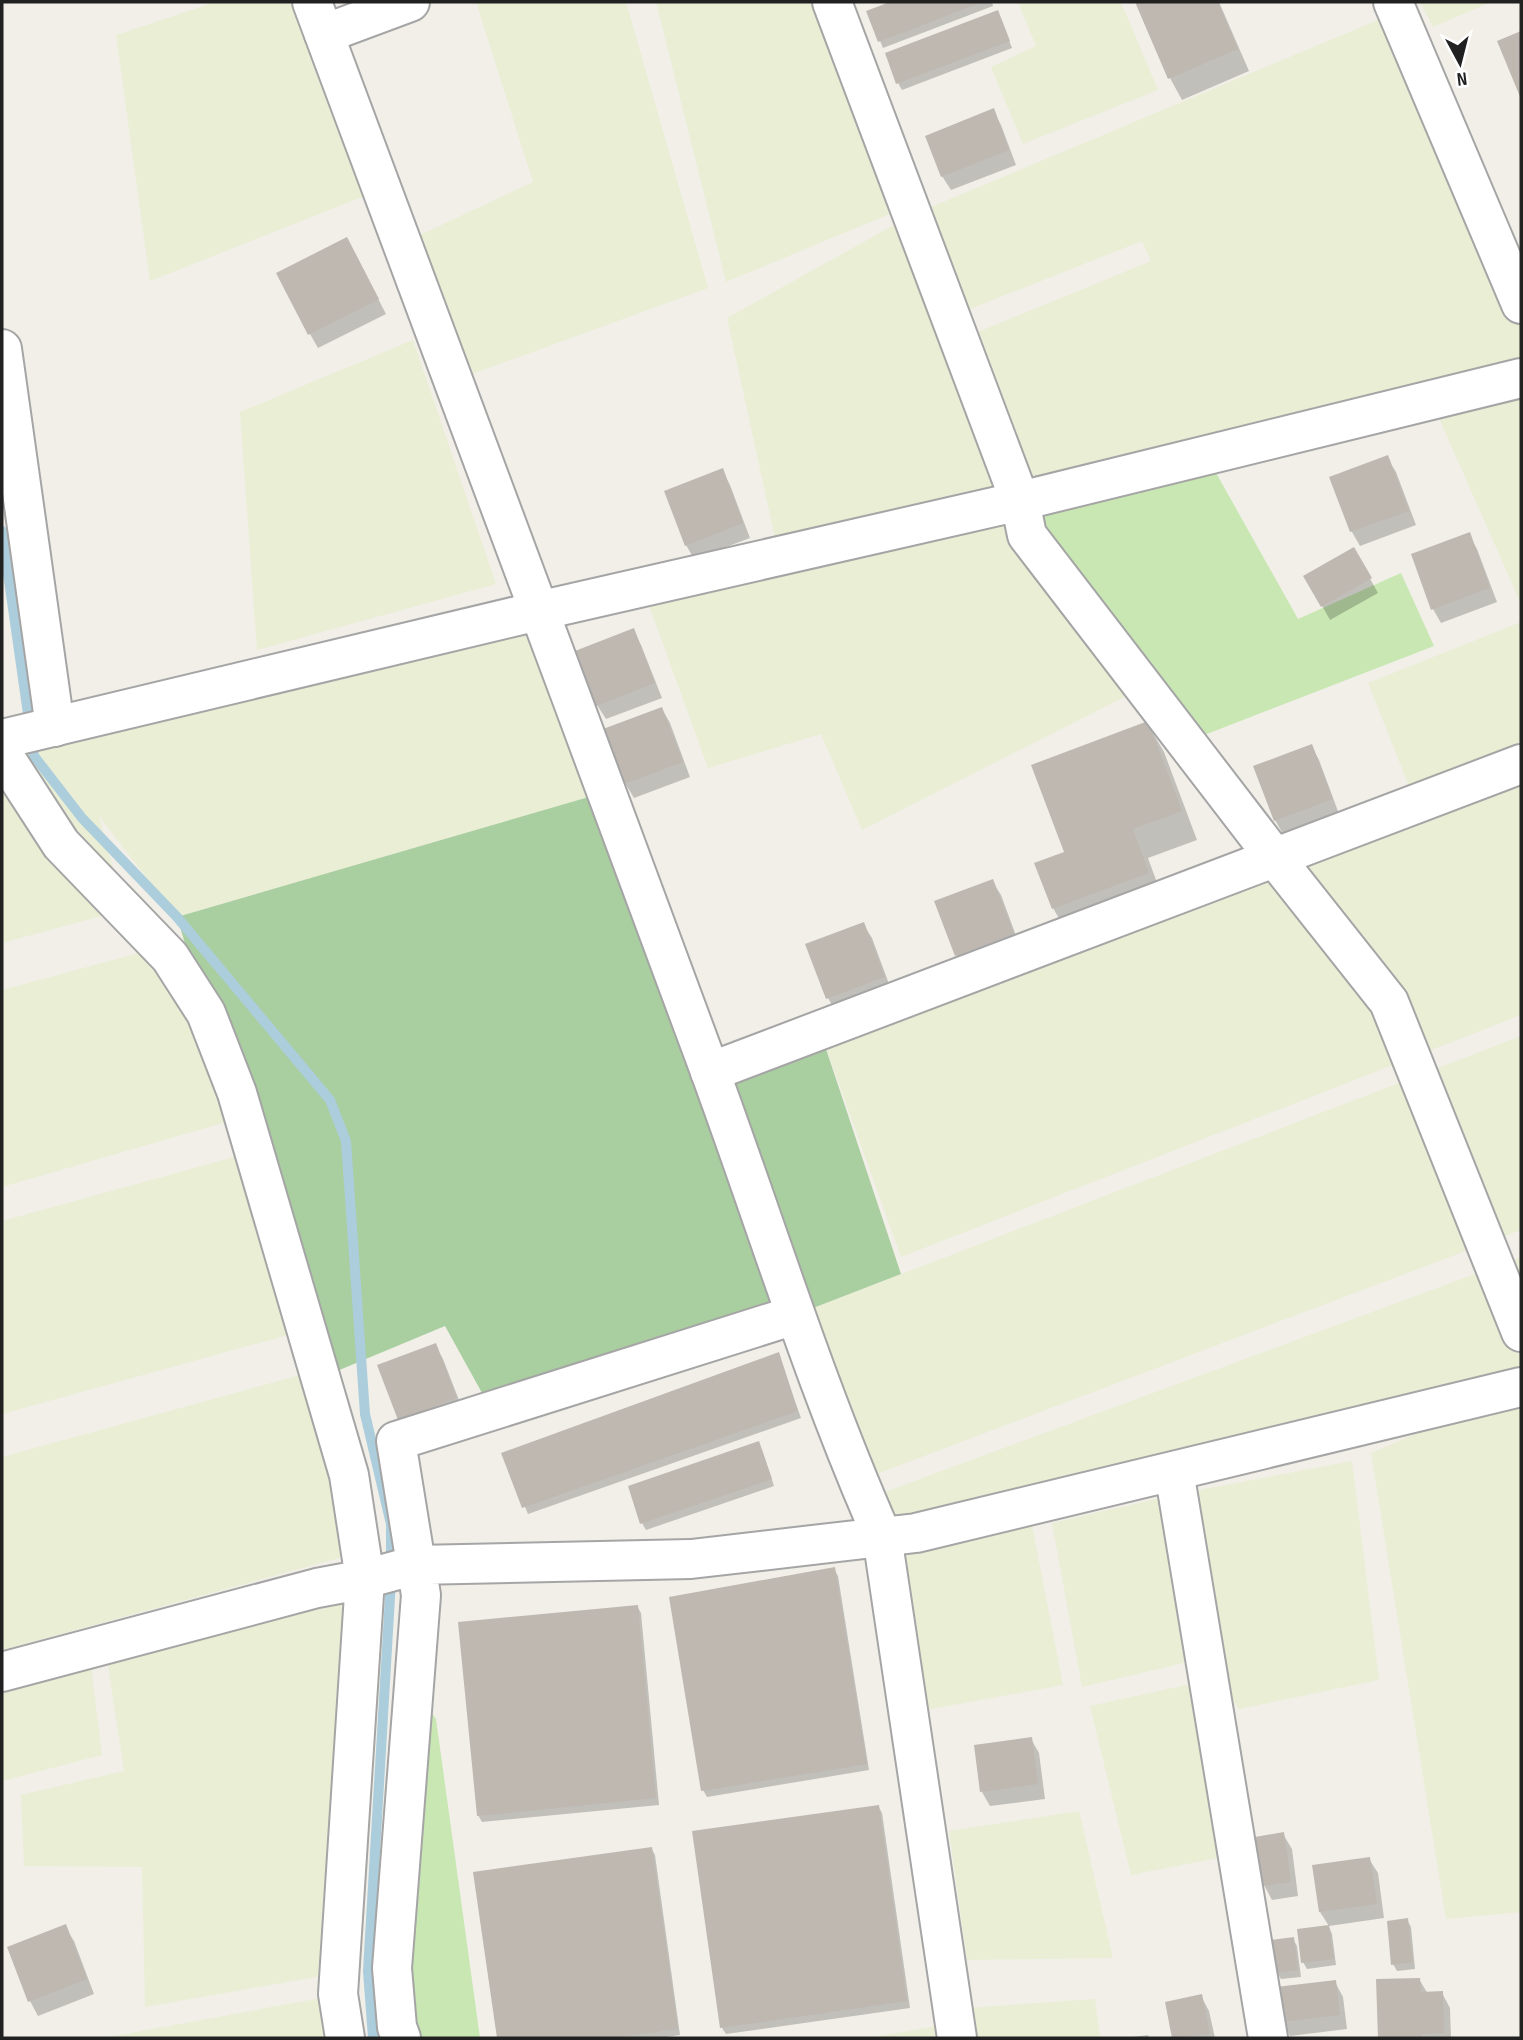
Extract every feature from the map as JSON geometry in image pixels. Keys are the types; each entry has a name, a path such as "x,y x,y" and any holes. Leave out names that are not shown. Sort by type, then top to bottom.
{"street":[{"path":"410,2 318,18 710,1072 795,1315 882,1536 957,2038"},
{"path":"832,2 1020,501 1027,534 1389,1002 1521,1332"},
{"path":"1393,2 1521,304"},
{"path":"2,349 55,727"},
{"path":"2,740 538,611 1020,501 1521,378"},
{"path":"2,753 61,844 170,957 206,1013 237,1093 349,1475 365,1579 338,1994 345,2038"},
{"path":"710,1072 1521,764"},
{"path":"401,2038 397,2027 392,1968 421,1595 396,1441 795,1315"},
{"path":"2,1672 317,1588 416,1565 691,1559 916,1533 1521,1387"},
{"path":"1174,1471 1268,2038"}],"green space":[{"path":"216,2 332,2 382,189 150,281 116,35"},
{"path":"476,2 626,2 708,288 472,374 418,236 533,182"},
{"path":"656,2 832,2 909,206 726,282"},
{"path":"1018,2 1121,2 1158,90 1023,144 991,67 1036,46"},
{"path":"1420,2 1491,2 1433,27"},
{"path":"1397,12 1521,304 1521,604 1431,400 1040,496 978,332 1151,261 1142,241 950,317 1007,503 1136,691 862,830 821,734 708,768 646,597 779,556 727,318 912,215"},
{"path":"413,340 496,584 257,650 240,412"},
{"path":"1206,455 1298,619 1401,573 1434,646 1186,742 1021,507"},
{"path":"538,611 606,792 177,917 99,816 124,910 2,943 2,750"},
{"path":"1521,622 1521,764 1416,804 1368,683"},
{"path":"1521,770 1521,1015 901,1257 820,1031"},
{"path":"606,792 710,1072 820,1031 901,1274 795,1315 492,1411 445,1326 325,1376 177,917"},
{"path":"187,940 237,1119 2,1187 2,990"},
{"path":"1521,1036 1521,1230 858,1481 795,1315"},
{"path":"249,1153 299,1332 2,1414 2,1221"},
{"path":"1521,1257 1521,1384 1028,1505 1063,1685 908,1713 866,1499"},
{"path":"304,1374 354,1554 2,1650 2,1457"},
{"path":"1521,1389 1521,1912 1446,1919 1371,1453"},
{"path":"1352,1461 1379,1680 1239,1709 1205,1658 1082,1687 1052,1523 1178,1494"},
{"path":"365,1579 339,1973 145,2007 142,1867 24,1866 21,1795 124,1771 105,1645"},
{"path":"91,1665 102,1755 2,1781 2,1682"},
{"path":"1209,1680 1238,1854 1131,1875 1090,1706"},
{"path":"423,1700 436,1719 480,2038 407,2038"},
{"path":"1079,1811 1113,1958 967,1960 949,1831"},
{"path":"338,1995 350,2038 103,2038"},
{"path":"1095,1999 1100,2038 868,2038 954,2023 953,2009"}],"building":[{"path":"890,2 983,2 878,42 866,11"},
{"path":"1135,2 1218,2 1238,49 1168,79"},
{"path":"998,10 1010,41 896,84 885,53"},
{"path":"1521,31 1521,99 1497,41"},
{"path":"994,108 1009,150 941,177 925,136"},
{"path":"347,237 379,299 308,335 276,273"},
{"path":"1388,455 1409,511 1350,532 1329,477"},
{"path":"723,468 743,523 685,546 664,491"},
{"path":"1470,532 1490,588 1431,610 1411,554"},
{"path":"1354,547 1372,578 1321,607 1303,576"},
{"path":"634,628 655,683 596,706 575,651"},
{"path":"662,707 683,762 624,784 603,729"},
{"path":"1148,721 1182,811 1133,829 1149,873 1052,909 1034,863 1064,852 1031,765"},
{"path":"1312,744 1333,799 1274,821 1253,766"},
{"path":"993,879 1014,934 955,956 934,901"},
{"path":"864,922 885,977 826,999 805,944"},
{"path":"436,1343 457,1398 398,1420 377,1365"},
{"path":"779,1352 798,1411 522,1508 501,1453"},
{"path":"759,1441 772,1479 640,1524 628,1486"},
{"path":"835,1567 867,1764 701,1791 669,1597"},
{"path":"638,1605 656,1798 477,1816 458,1622"},
{"path":"1032,1737 1038,1784 980,1792 974,1745"},
{"path":"879,1805 907,2001 720,2028 692,1831"},
{"path":"1284,1832 1291,1882 1262,1886 1255,1837"},
{"path":"652,1847 678,2029 611,2038 497,2038 473,1872"},
{"path":"1370,1857 1377,1904 1319,1912 1312,1865"},
{"path":"1408,1918 1413,1962 1391,1965 1387,1921"},
{"path":"66,1924 87,1979 28,2002 7,1947"},
{"path":"1329,1925 1334,1959 1301,1963 1297,1929"},
{"path":"1294,1937 1298,1970 1275,1973 1271,1940"},
{"path":"1420,1978 1421,1992 1443,1991 1444,2033 1422,2034 1422,2038 1378,2038 1376,1979"},
{"path":"1336,1980 1340,2015 1280,2022 1276,1987"},
{"path":"1202,1994 1210,2034 1172,2038 1165,2002"}],"waterway":[{"path":"2,531 34,756 82,818 177,917 330,1100 346,1141 365,1414 391,1524 391,1564"},
{"path":"373,2038 368,1971 391,1580"}]}
